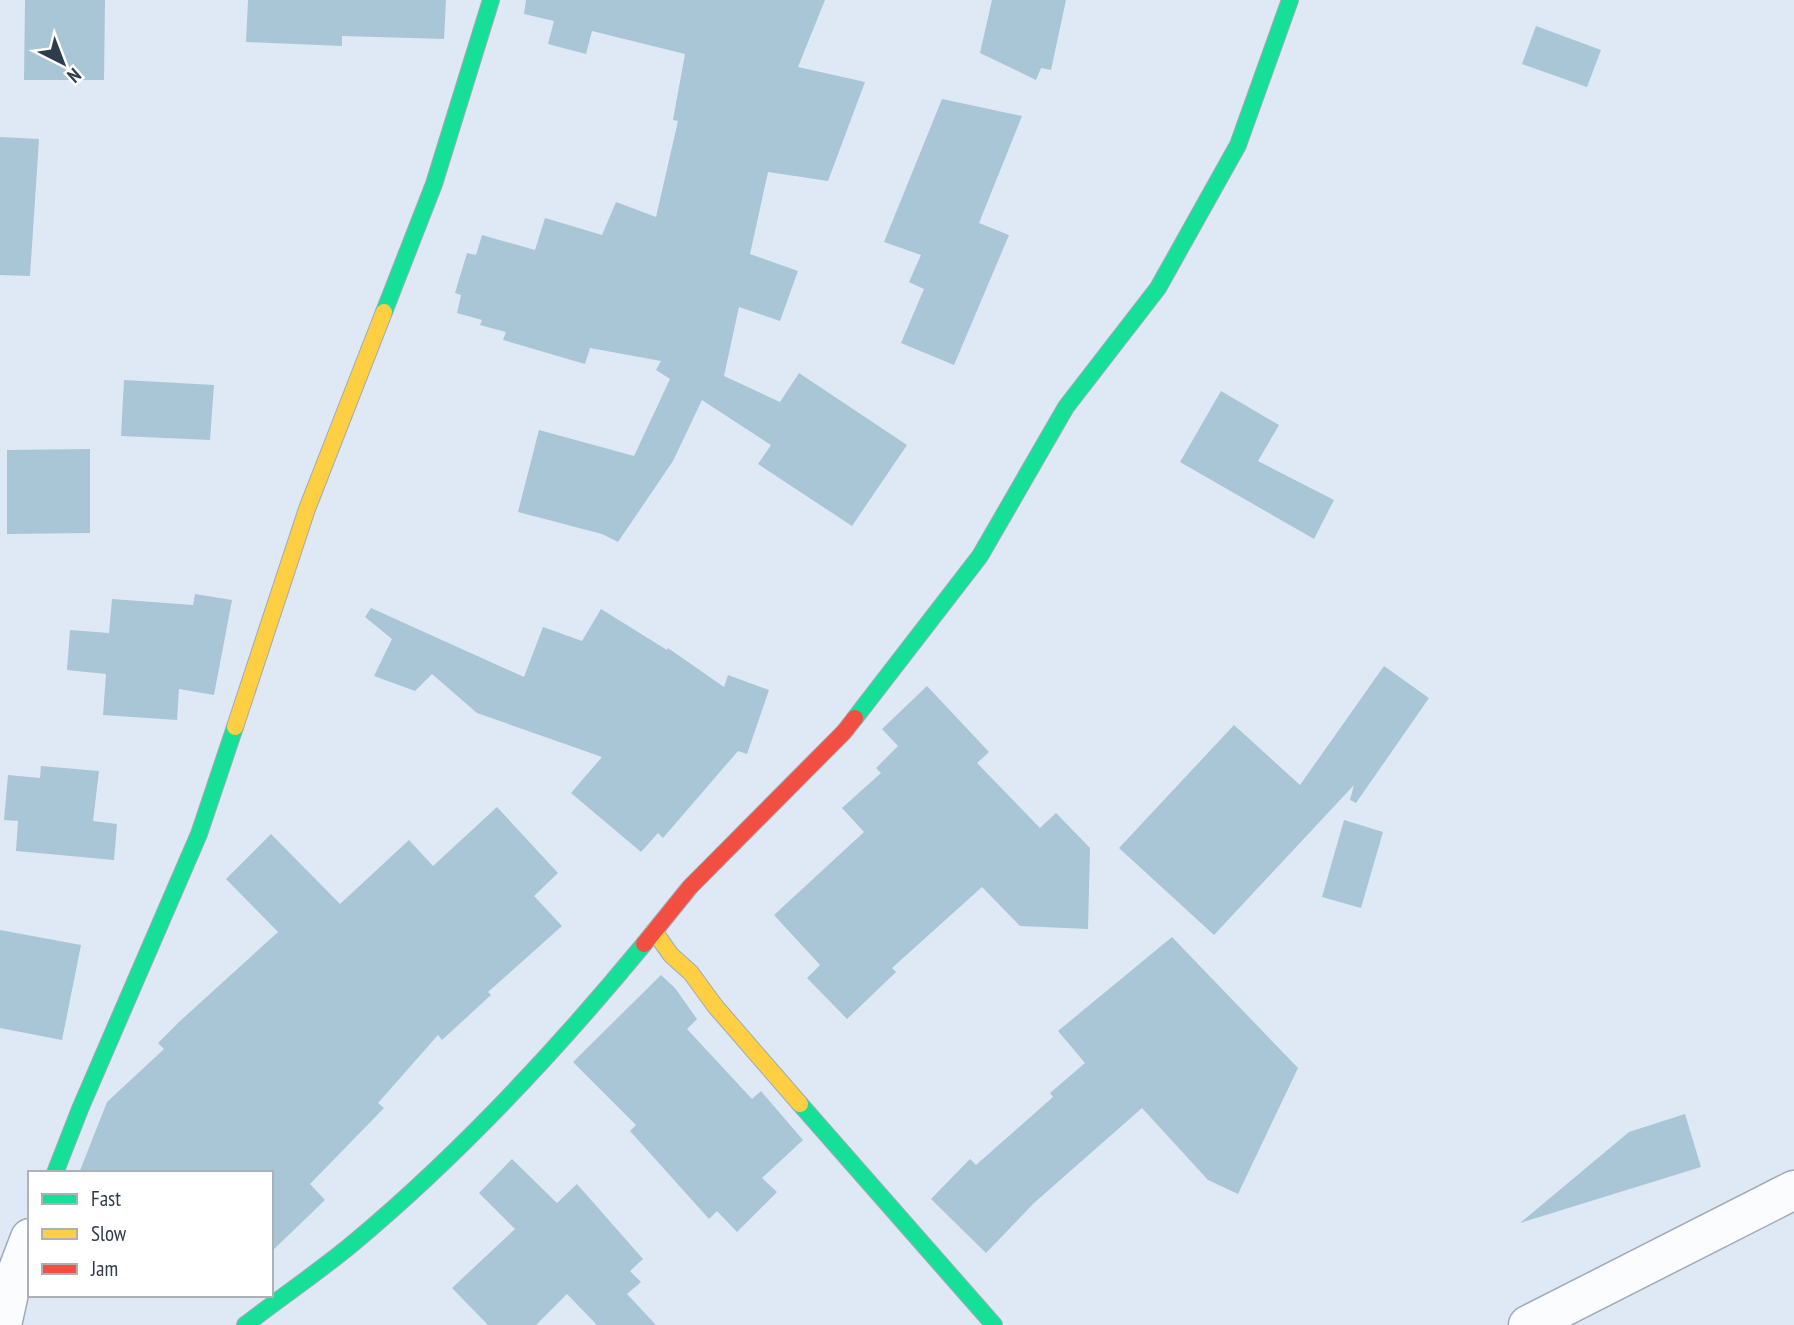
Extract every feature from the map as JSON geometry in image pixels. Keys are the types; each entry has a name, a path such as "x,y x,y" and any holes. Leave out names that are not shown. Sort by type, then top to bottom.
{"street":[{"path":"56,1171 199,834 307,509 434,184 491,0"},
{"path":"246,1325 351,1245 469,1138 605,991 690,887 844,732 980,556 1066,407 1158,288 1238,145 1289,0"},
{"path":"654,931 671,955 691,973 715,1006 994,1325"},
{"path":"1528,1325 1794,1190"},
{"path":"2,1325 9,1293 28,1243"}],"building":[{"path":"25,0 105,0 104,80 24,80"},
{"path":"248,0 446,0 444,39 342,36 342,46 246,42"},
{"path":"526,0 825,0 798,67 865,82 828,181 768,172 750,254 798,271 780,321 739,307 724,376 780,402 799,373 907,445 852,526 758,464 771,445 702,400 673,461 618,542 602,534 518,512 539,430 634,456 670,379 656,370 661,361 590,348 585,364 503,340 506,332 480,325 482,320 457,313 461,295 455,293 467,253 476,255 482,235 535,250 545,218 602,235 616,202 656,217 678,121 673,120 685,54 592,31 586,54 548,44 554,21 524,14"},
{"path":"992,0 1066,0 1051,70 1041,68 1036,80 980,53"},
{"path":"1536,26 1601,50 1587,87 1522,64"},
{"path":"942,99 1022,116 979,223 1009,235 954,365 901,343 924,289 909,282 921,255 884,242"},
{"path":"0,137 39,139 30,276 0,275"},
{"path":"124,380 214,385 210,440 121,436"},
{"path":"1221,391 1279,425 1258,461 1334,500 1314,539 1180,462"},
{"path":"90,449 90,533 7,534 7,450"},
{"path":"195,594 232,600 214,695 179,689 177,720 103,715 106,674 67,670 70,630 109,633 112,599 193,605"},
{"path":"371,608 524,677 543,627 582,641 601,609 667,650 668,648 724,687 728,675 769,690 747,754 738,751 663,838 658,833 641,852 571,793 602,757 477,713 432,674 415,691 374,676 392,639 365,617"},
{"path":"1384,666 1429,698 1356,803 1350,800 1354,785 1214,935 1119,848 1234,725 1300,785"},
{"path":"927,686 989,752 977,763 1040,828 1056,813 1090,848 1088,929 1020,926 982,887 892,968 896,972 847,1019 807,978 820,965 774,915 864,832 842,808 881,773 876,768 898,746 882,729"},
{"path":"41,766 99,771 93,821 117,824 114,860 16,851 18,821 4,820 8,775 40,778"},
{"path":"497,807 558,873 534,896 562,926 488,992 491,995 442,1040 438,1035 378,1103 384,1108 310,1184 325,1200 273,1250 273,1171 80,1171 107,1102 164,1049 158,1043 179,1022 278,932 226,879 271,834 340,904 409,840 433,866"},
{"path":"1344,820 1383,832 1361,908 1322,897"},
{"path":"0,930 81,945 62,1040 0,1028"},
{"path":"1172,937 1298,1068 1238,1194 1208,1180 1142,1108 1034,1203 986,1253 931,1199 970,1159 976,1165 1053,1097 1050,1093 1085,1063 1058,1031"},
{"path":"661,975 675,988 697,1019 687,1029 752,1099 761,1091 803,1140 762,1178 777,1192 737,1232 717,1211 709,1219 630,1131 636,1125 573,1062"},
{"path":"1685,1114 1701,1167 1520,1223 1629,1132"},
{"path":"512,1159 557,1203 577,1184 643,1259 630,1271 641,1282 627,1294 656,1325 597,1325 567,1294 536,1325 488,1325 452,1288 515,1229 479,1193"}],"traffic: fast":[{"path":"384,312 434,184 491,0"},
{"path":"855,718 980,556 1066,407 1158,288 1238,145 1290,0"},
{"path":"56,1171 199,834 235,727"},
{"path":"245,1325 351,1245 429,1176 504,1102 576,1024 644,944"},
{"path":"800,1104 994,1325"}],"traffic: slow":[{"path":"235,727 307,509 384,312"},
{"path":"654,931 671,955 691,973 715,1006 800,1104"}],"traffic: jam":[{"path":"644,944 690,887 855,718"}]}
